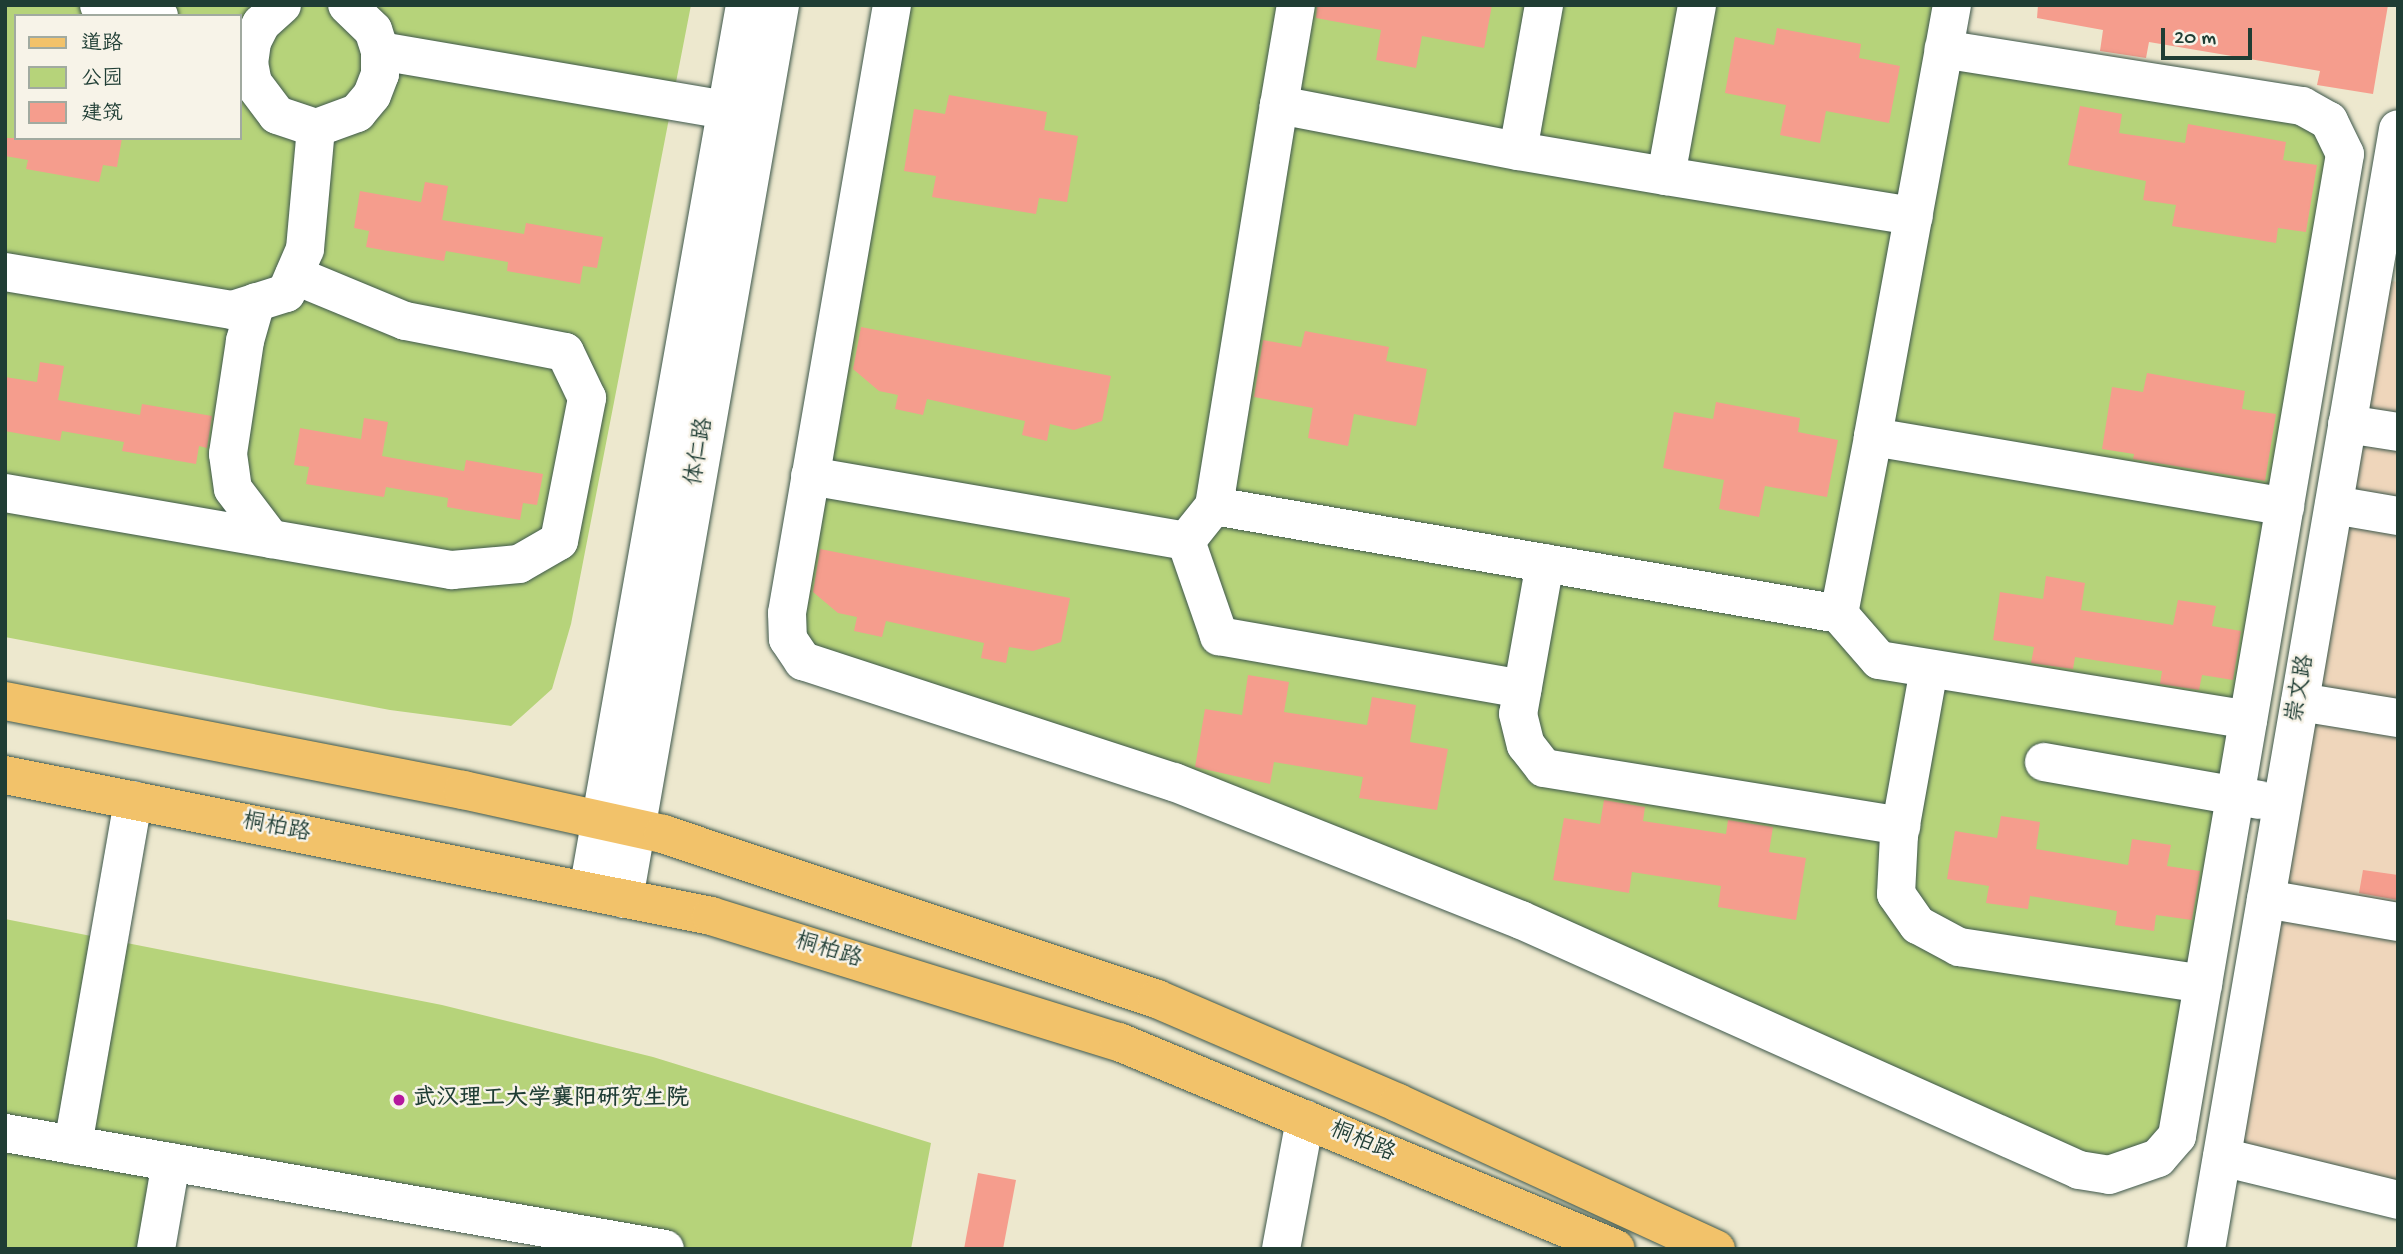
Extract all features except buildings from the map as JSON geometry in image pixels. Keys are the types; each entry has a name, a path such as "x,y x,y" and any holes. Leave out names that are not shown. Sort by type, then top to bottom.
{"main road":[{"path":"5,701 618,824 854,895 1157,999 1398,1103 1716,1249"},
{"name":"桐柏路","path":"5,775 711,916 1119,1042 1616,1249"}],"street":[{"path":"99,5 148,14"},
{"path":"282,5 248,31 249,63 262,101 277,116 316,128 357,113 372,95 380,74 380,51 373,30 346,5"},
{"name":"体仁路","path":"606,895 726,110 745,5"},
{"name":"体仁路","path":"618,824 780,5"},
{"path":"892,5 786,612 788,639 803,661 1213,797 1521,920 2079,1170 2109,1175 2158,1158 2177,1136 2345,154 2329,121 2302,106 1944,49"},
{"path":"1186,541 1214,506 1296,5"},
{"path":"1518,151 1544,5"},
{"path":"1666,176 1697,5"},
{"path":"1839,614 1914,216 1944,49 1949,6"},
{"path":"380,51 726,110"},
{"path":"1279,105 1518,151 1914,216"},
{"path":"5,272 232,310 286,293 306,249 316,128"},
{"name":"崇文路","path":"2206,1249 2398,129"},
{"path":"5,494 452,570 519,564 559,541 587,398 565,352 405,321 294,275"},
{"path":"256,302 245,341 228,454 233,489 271,539"},
{"path":"2347,424 2398,432"},
{"path":"1874,437 2285,507"},
{"path":"810,477 1186,541"},
{"path":"2334,505 2398,516"},
{"path":"1214,506 1839,614 1879,660 2248,720"},
{"path":"1186,541 1219,636 1522,689"},
{"path":"1545,564 1518,714 1526,745 1544,768 1901,826"},
{"path":"1929,669 1901,826 1896,894 1918,925 1959,947 2203,984"},
{"path":"2300,702 2398,718"},
{"path":"2045,762 2235,797 2283,803"},
{"path":"73,1145 133,800"},
{"path":"2266,899 2398,922"},
{"path":"1281,1249 1305,1119"},
{"path":"5,1133 665,1249"},
{"path":"2222,1157 2398,1199"},
{"path":"156,1249 171,1162"}],"shaded area":[{"path":"2372,278 2398,282 2398,1200 2222,1157"}],"green space":[{"path":"5,5 691,5 571,624 552,689 511,726 390,710 5,637"},
{"path":"892,5 1952,5 1946,41 2302,106 2345,154 2177,1136 2109,1175 1174,782 826,670 787,613"},
{"name":"武汉理工大学襄阳研究生院","path":"5,919 442,1005 653,1057 931,1143 911,1249 666,1249 172,1162 156,1249 5,1249"}],"place":[{"name":"武汉理工大学襄阳研究生院","path":"399,1100"}]}
